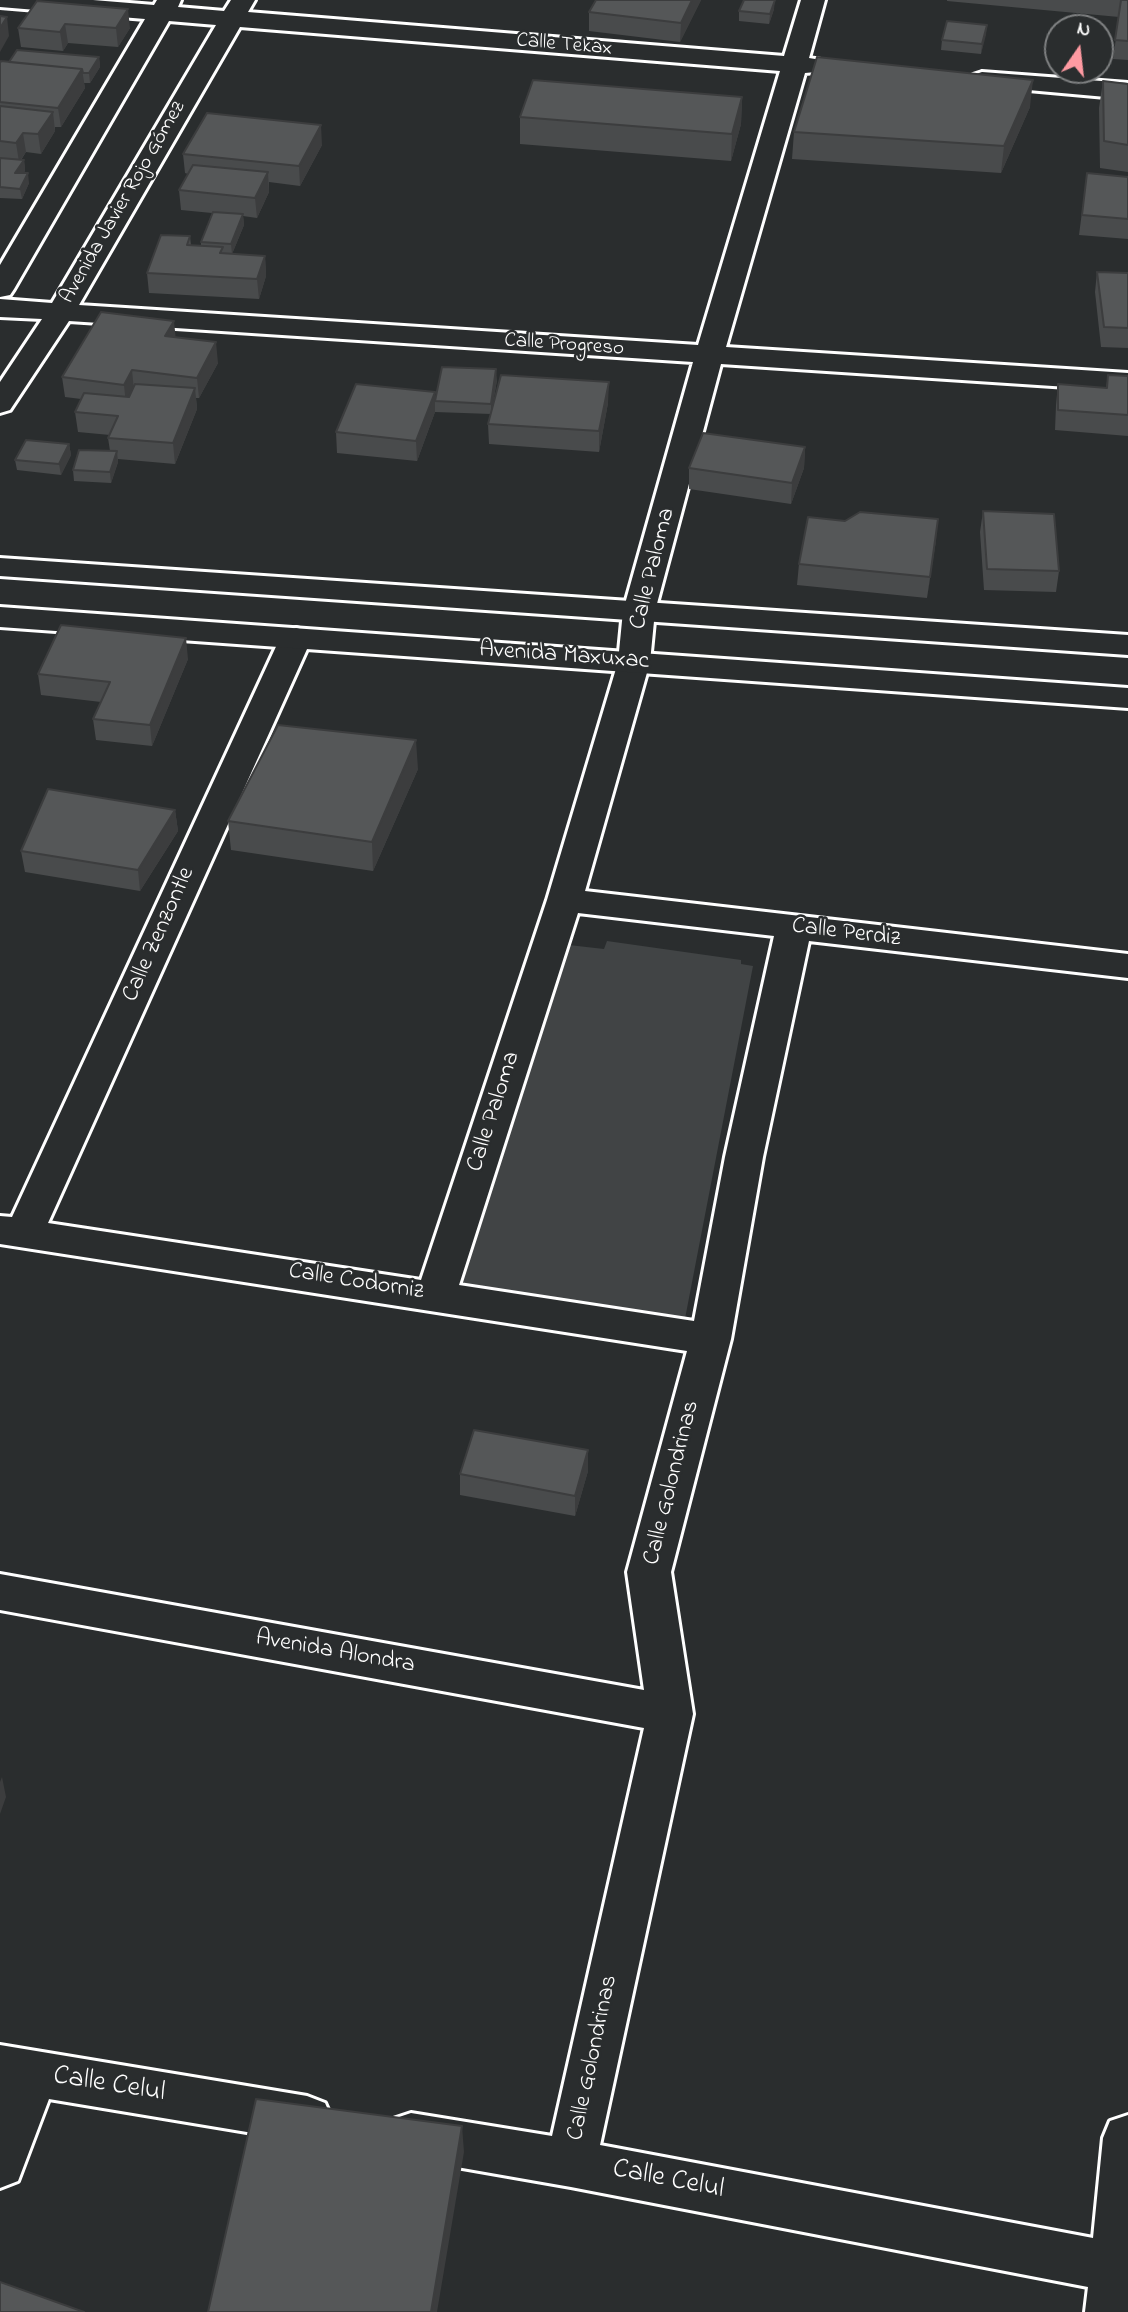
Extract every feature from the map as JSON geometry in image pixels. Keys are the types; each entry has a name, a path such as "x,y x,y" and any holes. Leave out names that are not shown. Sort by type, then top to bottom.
{"street":[{"name":"Calle Tekax","path":"0,0 238,9 836,68"},
{"name":"Calle Paloma","path":"436,1294 565,900 634,662 639,611 709,356 813,0"},
{"path":"0,289 165,7"},
{"name":"Avenida Javier Rojo Gómez","path":"0,404 60,313 238,9"},
{"path":"961,78 1128,91"},
{"name":"Calle Progreso","path":"0,308 1128,382"},
{"name":"Avenida Maxuxac","path":"0,567 1128,645"},
{"path":"81,623 94,573"},
{"name":"Avenida Maxuxac","path":"0,617 1128,698"},
{"name":"Calle Zenzontle","path":"12,1231 296,638"},
{"name":"Calle Perdiz","path":"565,900 1128,966"},
{"name":"Calle Golondrinas","path":"570,2163 670,1714 649,1572 711,1339 744,1157 794,928"},
{"name":"Calle Codorniz","path":"12,1231 436,1294 711,1339"},
{"name":"Avenida Alondra","path":"0,1592 670,1714"},
{"path":"0,2164 17,2071"},
{"name":"Calle Celul","path":"17,2071 570,2163 1118,2283"},
{"path":"1118,2283 1128,2138"}],"shaded area":[{"path":"607,941 741,960 741,964 753,966 683,1329 459,1291 560,944 604,949"}],"building":[{"path":"596,0 692,0 681,23 589,12"},
{"path":"744,0 775,0 770,14 739,11"},
{"path":"1121,0 1128,0 1128,41 1115,40"},
{"path":"37,1 128,9 116,28 65,24 60,32 18,28"},
{"path":"0,16 7,17 0,28"},
{"path":"947,21 987,25 982,44 942,40"},
{"path":"17,50 99,57 89,73 83,73 82,69 9,62"},
{"path":"817,57 1033,80 1004,146 794,132"},
{"path":"1,61 82,69 58,108 0,102"},
{"path":"533,80 742,97 732,134 520,117"},
{"path":"1103,84 1128,84 1128,145 1104,141"},
{"path":"0,106 53,112 38,134 23,133 16,143 0,141"},
{"path":"207,113 321,125 299,166 183,154"},
{"path":"0,158 24,160 15,173 28,173 20,189 0,187"},
{"path":"193,165 268,172 255,198 179,190"},
{"path":"1087,173 1128,177 1128,219 1082,215"},
{"path":"213,212 243,214 231,244 201,242"},
{"path":"161,235 190,236 187,245 223,247 220,253 265,256 257,279 147,273"},
{"path":"1097,272 1128,273 1128,328 1104,327"},
{"path":"101,312 174,321 165,336 216,342 197,378 132,370 124,385 62,377"},
{"path":"442,367 496,369 491,404 435,401"},
{"path":"501,375 609,382 599,431 488,424"},
{"path":"1108,375 1128,376 1128,415 1058,410 1058,384 1107,388"},
{"path":"135,384 195,388 173,443 108,438 118,416 75,412 84,393 129,397"},
{"path":"356,384 435,392 416,441 336,432"},
{"path":"703,433 805,447 792,483 689,468"},
{"path":"26,440 69,444 59,464 15,460"},
{"path":"79,450 117,451 110,472 73,470"},
{"path":"983,511 1054,514 1059,571 987,569"},
{"path":"860,512 938,519 930,577 799,564 808,517 845,521"},
{"path":"61,625 186,638 150,725 93,719 110,682 38,674"},
{"path":"278,725 416,740 372,842 228,821"},
{"path":"48,789 175,810 138,870 21,851"},
{"path":"474,1430 588,1450 575,1496 460,1474"},
{"path":"256,2099 462,2126 431,2312 208,2312"},
{"path":"0,2282 84,2312 0,2312"}]}
